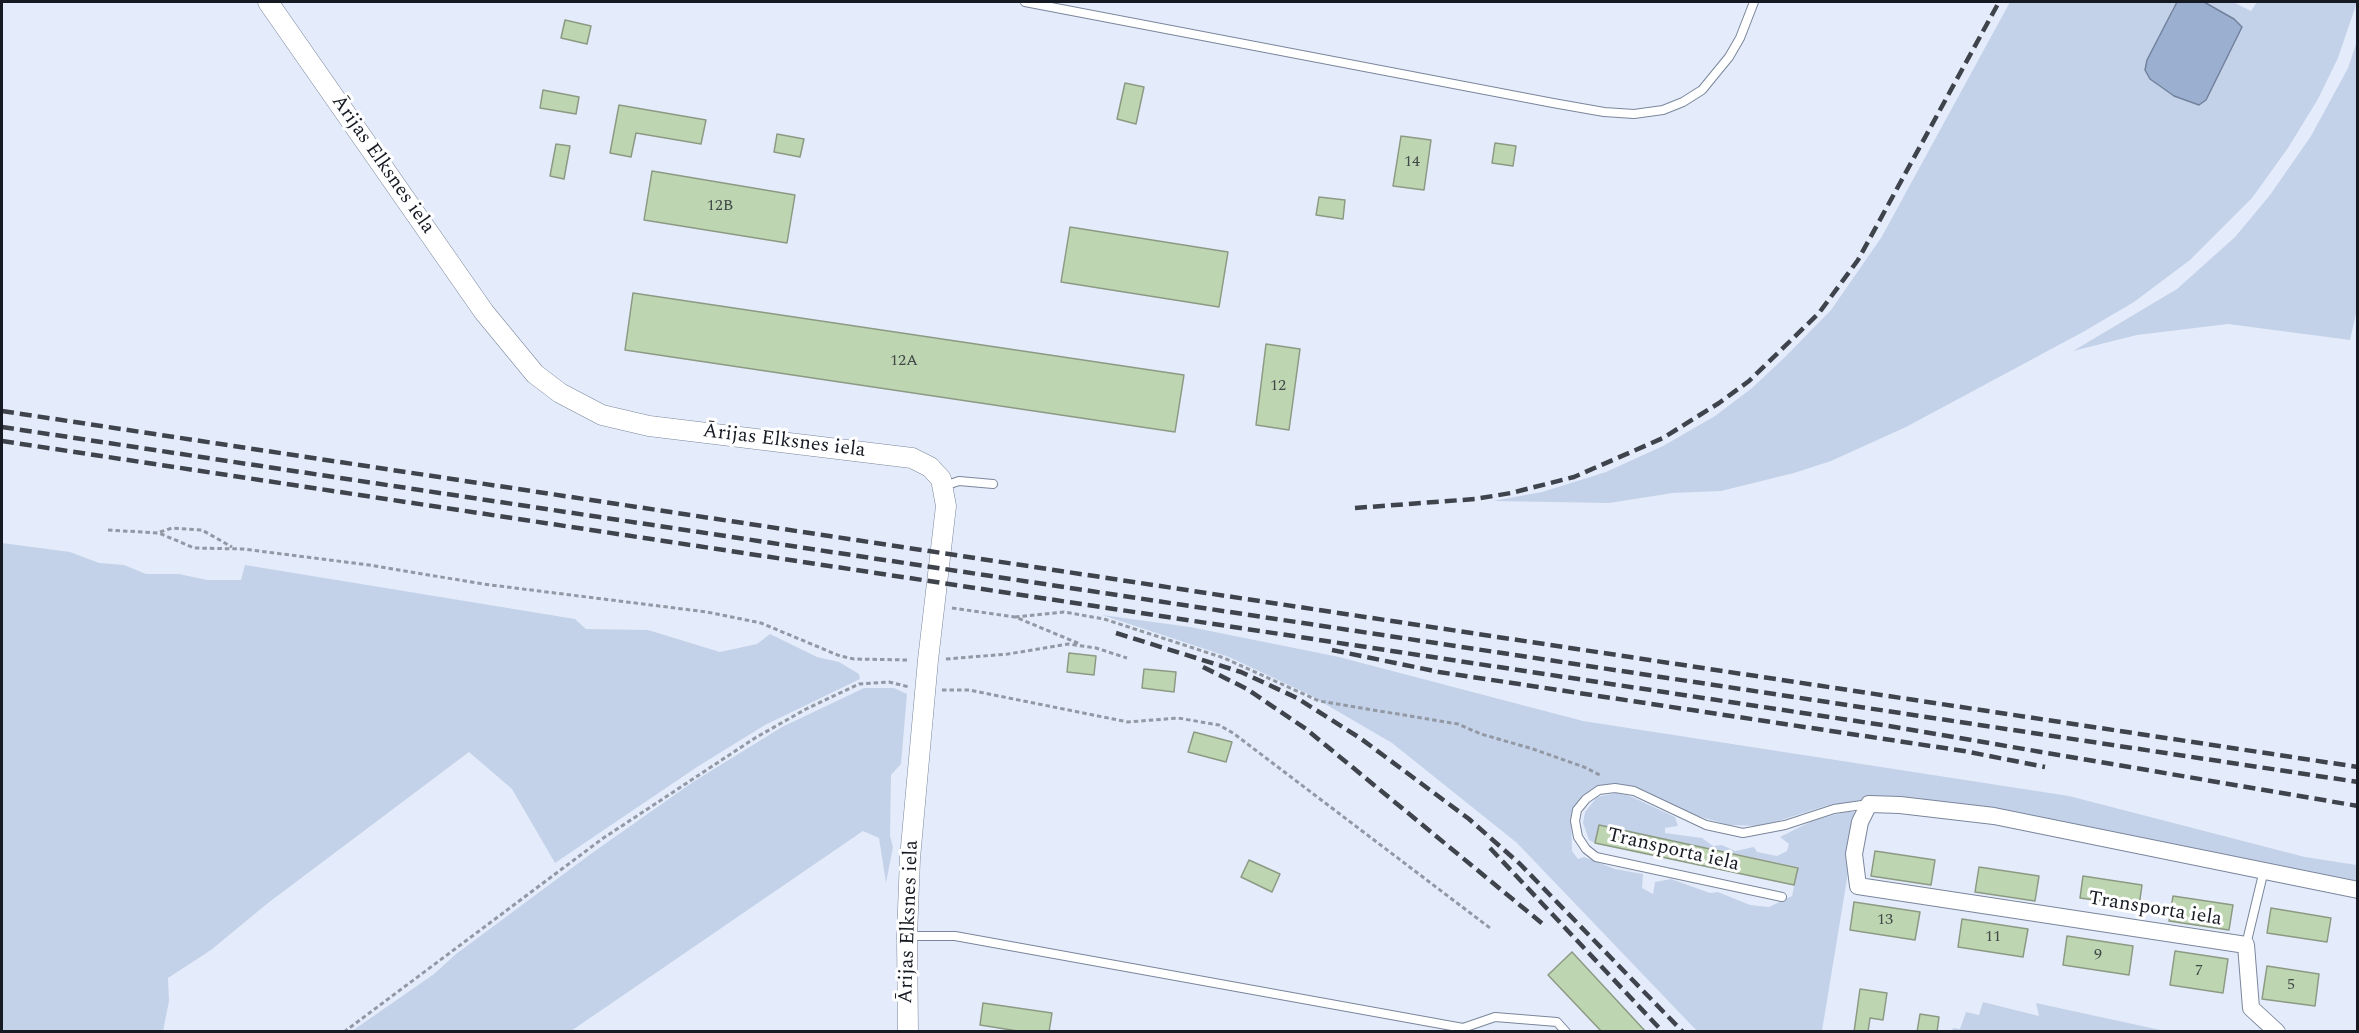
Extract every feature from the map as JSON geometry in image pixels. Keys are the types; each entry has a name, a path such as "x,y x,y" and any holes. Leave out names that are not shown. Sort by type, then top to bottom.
{"street":[{"name":"Ārijas Elksnes iela","path":"268,2 484,312 536,374 560,393 602,415 649,426 912,458 930,466 944,486 946,506 928,660 910,858 907,936 908,1032"},
{"name":"Transporta iela","path":"2277,1032 2251,1008 2246,945 1858,886 1855,840 1860,822 1869,804 1900,805 1994,816 2358,890"}],"lane":[{"path":"1025,2 1553,103 1604,112 1634,114 1663,110 1683,102 1702,90 1729,57 1740,38 1754,2"},
{"path":"944,486 960,481 993,484"},
{"name":"Transporta iela","path":"1782,897 1596,857 1586,849 1578,837 1575,821 1577,810 1586,799 1599,790 1615,788 1634,791 1706,825 1743,833 1785,825 1834,808 1869,804"},
{"name":"Transporta iela","path":"2246,945 2264,870"},
{"path":"907,936 956,936 1463,1028 1495,1017 1557,1022 1566,1032"}],"path":[{"path":"159,533 172,528 202,530 233,548"},
{"path":"108,530 159,533 194,548 233,548 369,565 483,584 717,613 761,623 840,656 854,659 928,660 1008,654 1054,645 1081,645"},
{"path":"936,597 948,607 1015,617 1032,622 1081,645 1127,658"},
{"path":"1015,617 1064,612 1104,619 1224,658 1319,701 1458,724 1480,734 1584,767 1634,791"}],"shaded area":[{"path":"2010,2 2177,2 2172,9 2157,85 2174,96 2234,19 2204,2 2233,2 2251,11 2257,2 2357,2 2338,58 2318,99 2288,148 2252,198 2190,260 2134,302 2083,332 1906,427 1831,461 1794,473 1721,491 1673,493 1609,503 1493,501 1542,492 1606,472 1663,446 1715,416 1752,388 1786,356 1831,310 1881,238"},
{"path":"2177,2 2204,2 2234,19 2242,27 2206,100 2199,105 2174,96 2150,79 2145,70 2147,60"},
{"path":"2357,41 2358,305 2350,340 2228,324 2137,335 2073,351 2177,289 2235,237 2270,195 2311,136 2348,68"},
{"path":"2,543 70,552 99,563 124,565 146,574 179,574 207,580 241,580 245,565 575,619 586,629 648,630 720,652 757,644 770,634 817,657 839,662 859,674 860,679 765,725 697,767 555,863 512,789 469,752 268,903 211,950 168,978 169,1001 163,1031 2,1031"},
{"path":"1102,615 1190,627 1339,657 1583,721 2069,796 2305,857 2357,865 2357,883 1879,799 1829,805 1762,826 1728,825 1695,815 1629,785 1603,785 1582,797 1571,816 1572,851 1578,859 1584,857 1615,869 1643,874 1642,888 1653,894 1655,882 1671,879 1710,893 1718,892 1750,905 1769,907 1792,896 1798,867 1599,825 1595,843 1589,840 1583,823 1585,812 1597,797 1616,793 1630,796 1675,817 1678,826 1665,828 1665,833 1702,838 1713,846 1722,845 1735,851 1754,847 1757,852 1777,856 1787,851 1789,844 1780,837 1812,821 1844,812 1858,812 1822,1031 1697,1031 1517,843 1392,743 1308,694 1229,657"},
{"path":"864,688 894,688 907,694 901,764 891,775 890,836 893,847 886,883 879,838 863,831 571,1031 352,1031 434,974 456,954 592,853 693,782 782,727"},
{"path":"1983,1002 2039,1016 2036,1003 2165,1031 1952,1031 1953,1028 1960,1029 1966,1012 1979,1015"}],"building":[{"path":"565,20 591,26 587,44 561,38"},
{"path":"1125,83 1144,87 1136,124 1117,119"},
{"path":"543,90 579,97 576,114 540,108"},
{"path":"619,105 706,120 701,144 636,133 631,157 610,153"},
{"path":"777,134 804,139 800,157 774,152"},
{"path":"1401,136 1431,140 1424,190 1393,186"},
{"path":"1495,143 1516,146 1513,166 1492,163"},
{"path":"556,144 570,146 564,179 550,176"},
{"path":"652,171 795,195 787,243 644,220"},
{"path":"1319,197 1345,200 1343,219 1316,215"},
{"path":"1070,227 1228,252 1219,307 1061,282"},
{"path":"633,293 1184,375 1175,432 625,350"},
{"path":"1266,344 1300,349 1289,430 1256,425"},
{"path":"1069,653 1096,656 1094,675 1067,672"},
{"path":"1144,669 1176,672 1174,692 1142,688"},
{"path":"1194,732 1232,742 1226,762 1188,752"},
{"path":"1599,825 1798,868 1794,885 1595,843"},
{"path":"1875,851 1935,860 1931,885 1871,876"},
{"path":"1249,860 1280,874 1272,892 1241,877"},
{"path":"1979,867 2039,876 2035,901 1975,892"},
{"path":"2083,876 2142,885 2139,906 2080,898"},
{"path":"2173,896 2233,905 2229,930 2169,921"},
{"path":"1854,902 1920,912 1915,940 1850,930"},
{"path":"2271,908 2331,918 2327,942 2267,933"},
{"path":"1962,919 2028,929 2023,957 1958,947"},
{"path":"2067,936 2133,946 2129,975 2063,965"},
{"path":"2175,951 2228,959 2223,993 2170,985"},
{"path":"1572,952 1646,1032 1602,1032 1548,975"},
{"path":"2267,966 2319,974 2315,1006 2262,999"},
{"path":"1860,989 1887,993 1883,1020 1870,1018 1868,1032 1854,1032"},
{"path":"983,1003 1052,1013 1049,1032 1024,1032 980,1025"},
{"path":"1920,1014 1939,1017 1937,1032 1917,1032"}],"railway":[{"path":"1355,508 1475,499 1511,493 1574,477 1663,438 1749,381 1819,313 1858,260 1999,2"},
{"path":"2,411 2358,767"},
{"path":"2,427 2358,782"},
{"path":"2,441 1889,726 2358,806"},
{"path":"1116,633 1241,672 1297,698 1360,738 1469,819 1520,864 1683,1032"},
{"path":"1332,650 1439,672 1964,751 2045,767"},
{"path":"1203,667 1247,689 1306,729 1544,925"},
{"path":"1490,848 1663,1032"}]}
